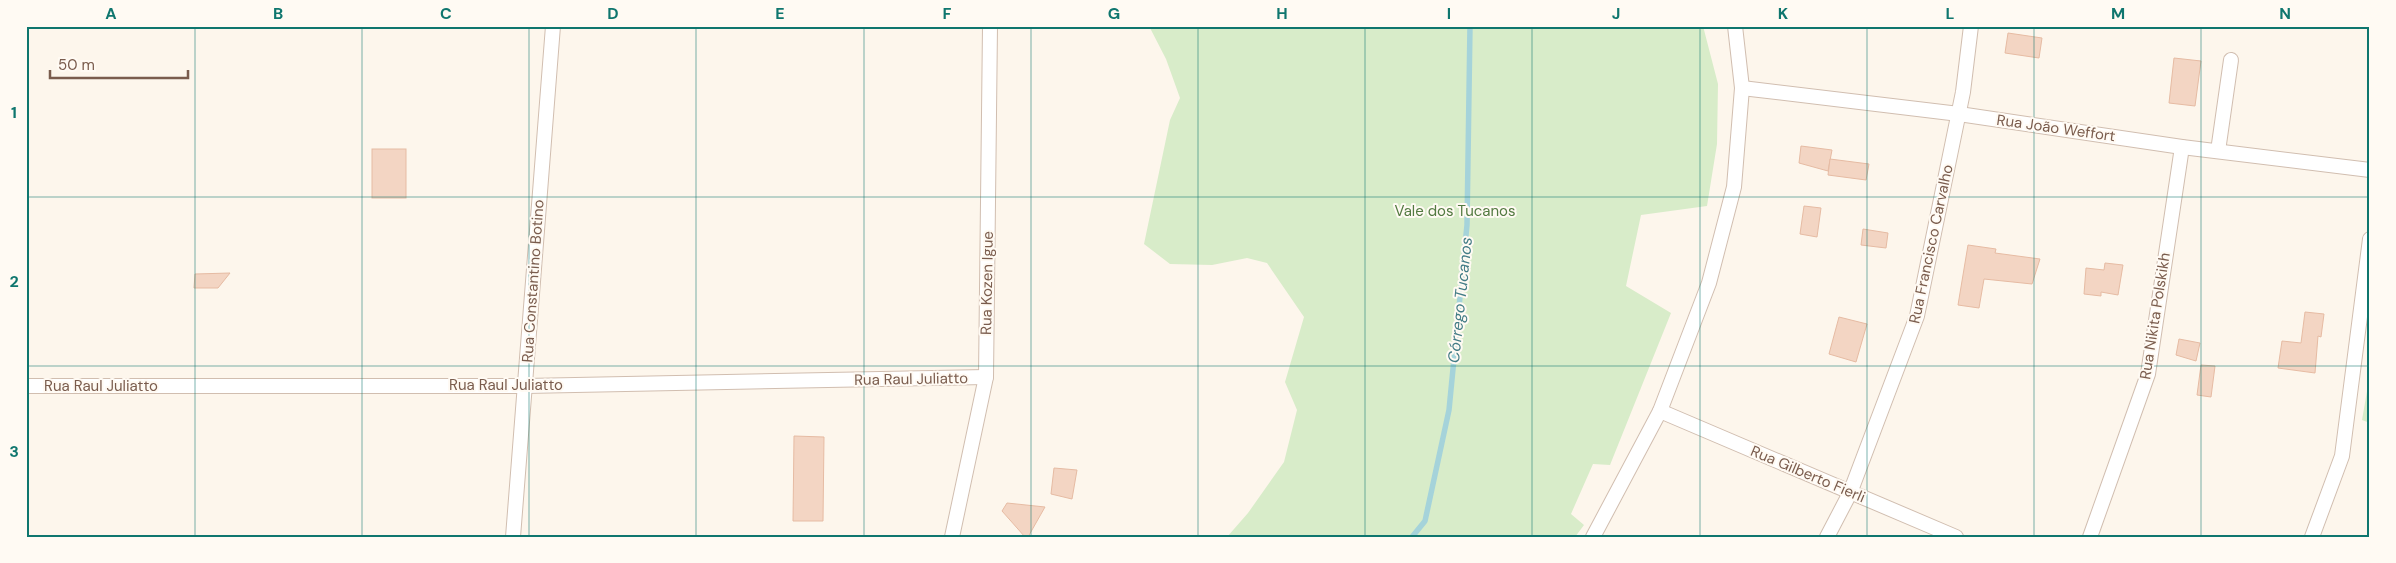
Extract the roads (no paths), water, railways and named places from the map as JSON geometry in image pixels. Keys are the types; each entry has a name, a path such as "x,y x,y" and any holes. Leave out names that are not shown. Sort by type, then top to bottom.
{"street":[{"name":"Rua Constantino Botino","path":"513,537 553,26"},
{"name":"Rua Kozen Igue","path":"952,537 986,377 990,26"},
{"path":"1593,537 1660,411 1709,283 1734,187 1742,88 1735,26"},
{"name":"Rua Francisco Carvalho","path":"1827,537 1850,493 1917,316 1959,114 1970,26"},
{"path":"2218,151 2231,60"},
{"name":"Rua João Weffort","path":"1742,88 1959,114 2182,147 2370,170"},
{"name":"Rua Nikita Polskikh","path":"2090,537 2148,374 2182,147"},
{"path":"2312,537 2342,456 2370,239"},
{"name":"Rua Raul Juliatto","path":"26,386 525,386 986,377"},
{"name":"Rua Gilberto Fierli","path":"1660,411 1956,537"}],"waterway":[{"name":"Córrego Tucanos","path":"1412,537 1425,521 1449,410 1467,225 1470,26"}],"park label":[{"name":"Vale dos Tucanos","path":"1455,211"}]}
